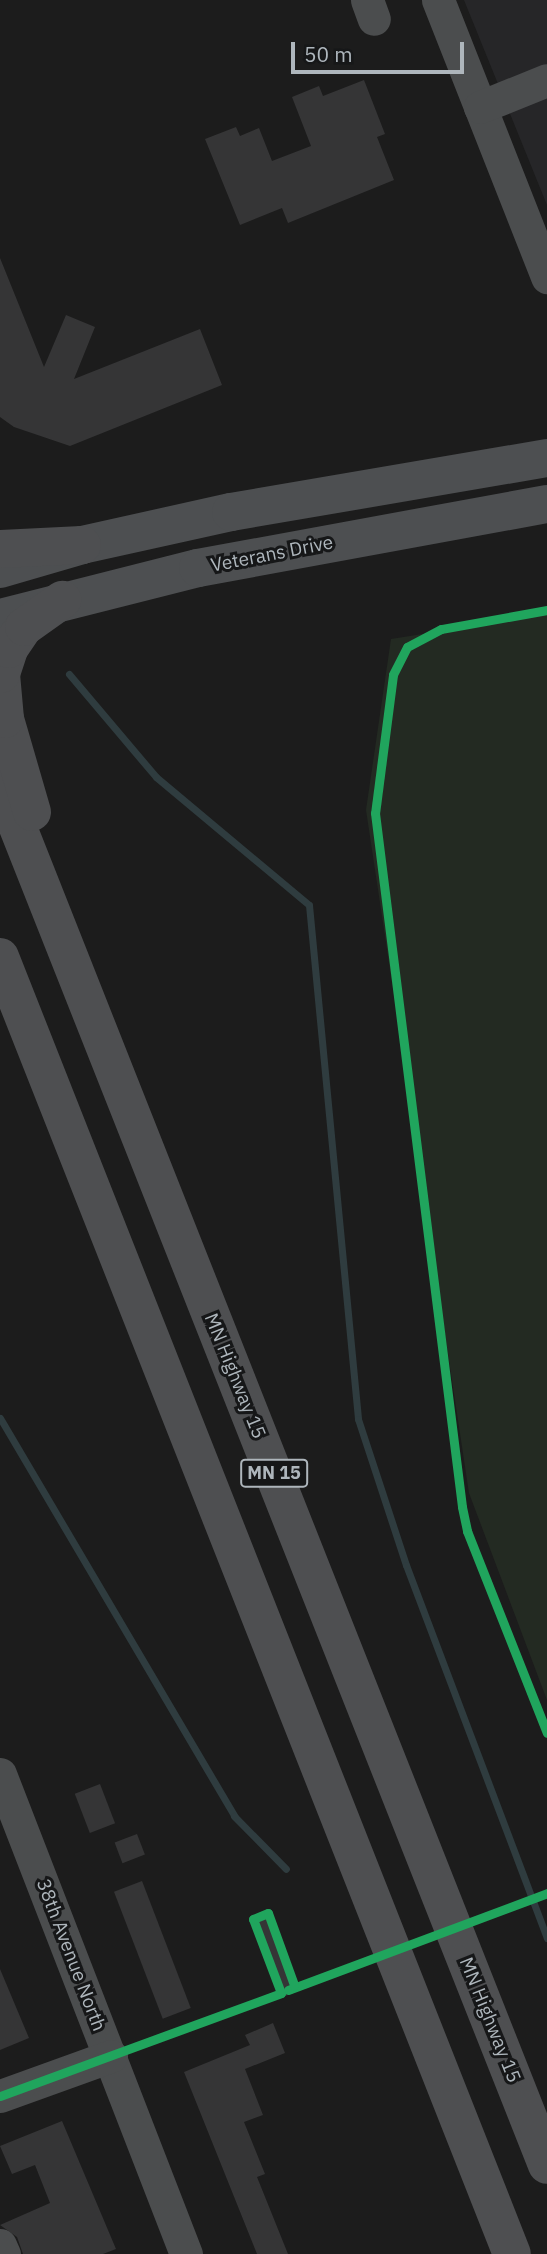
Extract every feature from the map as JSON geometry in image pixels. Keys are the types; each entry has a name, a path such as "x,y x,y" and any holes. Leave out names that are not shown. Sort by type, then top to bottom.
{"highway":[{"path":"0,549 82,545"},
{"path":"62,600 34,617 16,638 1,674 1,699 103,1041"},
{"name":"MN Highway 15","path":"0,782 547,2165"},
{"name":"MN 15","path":"0,957 512,2254"},
{"path":"0,996 66,1126"}],"main road":[{"path":"0,569 82,545 231,512 547,458"},
{"name":"Veterans Drive","path":"0,618 62,600 210,565 547,504"}],"street":[{"path":"438,0 547,277"},
{"path":"480,107 547,80"},
{"name":"38th Avenue North","path":"0,1774 186,2254"},
{"path":"0,2096 111,2056"},
{"path":"0,2245 4,2254"}],"shaded area":[{"path":"464,0 547,0 547,205"},
{"path":"547,614 547,1700 469,1493 366,810 391,639"}],"building":[{"path":"364,80 385,134 377,137 394,180 288,223 282,208 240,225 205,139 236,127 240,136 259,128 272,161 311,146 292,97 319,86 323,96"},
{"path":"0,258 44,367 66,315 95,327 74,379 200,329 222,385 70,446 14,427 0,417"},
{"path":"100,1784 115,1823 90,1833 75,1794"},
{"path":"137,1834 145,1855 122,1863 115,1843"},
{"path":"142,1881 191,2008 163,2019 114,1892"},
{"path":"269,1912 300,1990 284,1997 252,1919"},
{"path":"0,1969 29,2038 0,2050"},
{"path":"273,2023 285,2053 245,2069 263,2115 244,2122 265,2174 257,2177 288,2254 257,2254 184,2072 250,2045 245,2035"},
{"path":"62,2121 116,2249 103,2254 23,2254 17,2237 0,2225 50,2203 35,2165 12,2174 0,2146"}],"waterway":[{"path":"69,674 156,777 309,905 358,1419 406,1565 547,1938"},
{"path":"0,1418 234,1816 286,1869"}],"cycle path":[{"path":"547,610 441,629 407,647 393,675 375,813 462,1507 467,1531 547,1733"},
{"path":"288,1990 547,1893"},
{"path":"0,2096 281,1993 253,1919 268,1913 294,1985"}]}
